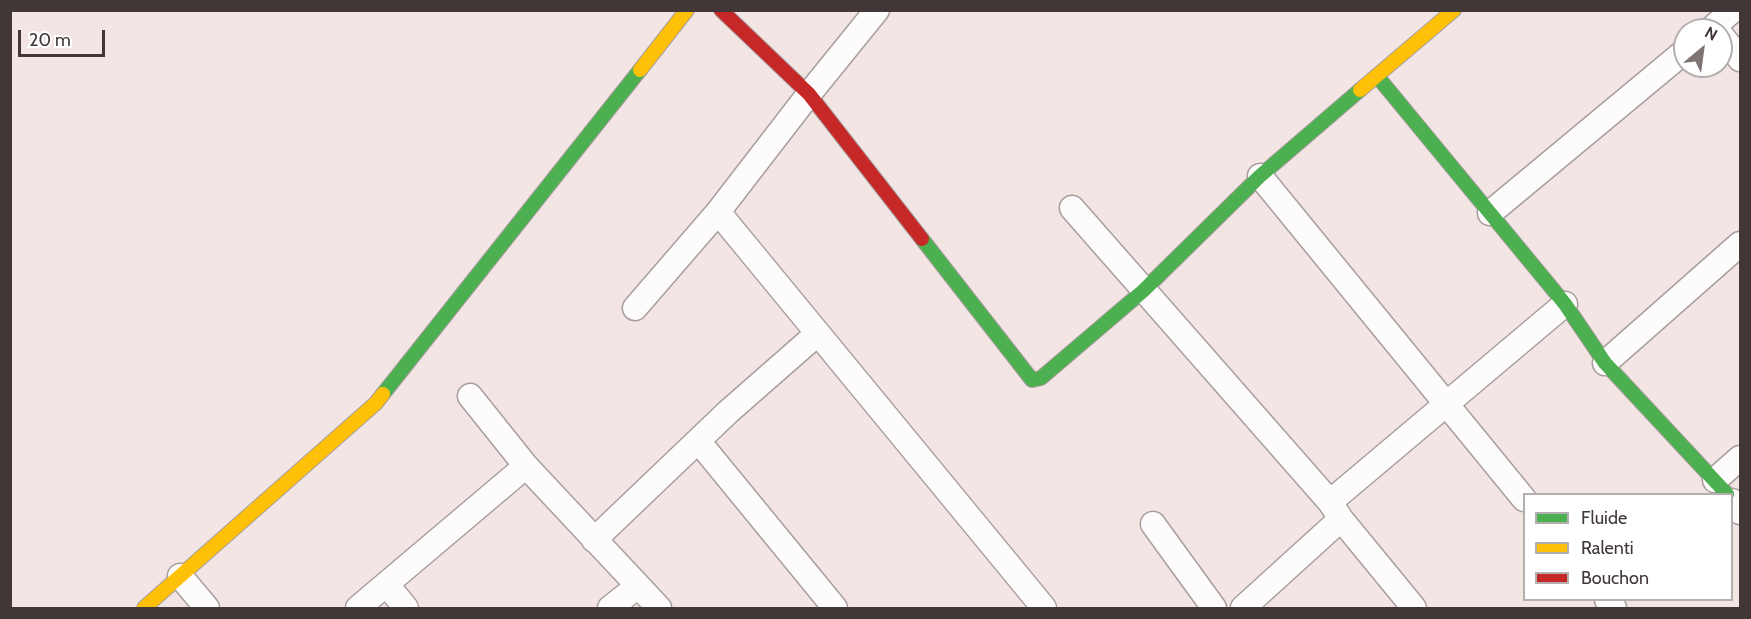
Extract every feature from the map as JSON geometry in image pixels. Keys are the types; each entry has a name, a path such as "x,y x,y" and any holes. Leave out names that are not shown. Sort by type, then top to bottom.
{"street":[{"path":"721,10 809,94 1032,380 1041,378 1143,291 1260,176 1454,10"},
{"path":"635,308 718,212 877,10"},
{"path":"144,609 376,403 682,12"},
{"path":"1490,213 1673,61"},
{"path":"1377,76 1565,304 1605,363 1721,487 1740,458"},
{"path":"1260,176 1523,499"},
{"path":"1072,208 1335,510 1414,609"},
{"path":"718,212 1044,609"},
{"path":"1605,363 1740,244"},
{"path":"1243,609 1335,510 1446,404 1565,304"},
{"path":"594,540 728,412 817,334"},
{"path":"470,396 526,466 659,609"},
{"path":"699,442 836,609"},
{"path":"358,609 526,466"},
{"path":"1153,524 1214,609"},
{"path":"180,576 207,609"},
{"path":"387,585 406,609"},
{"path":"610,609 638,586"}],"traffic: fast":[{"path":"383,394 640,70"},
{"path":"1377,76 1565,304 1605,363 1726,493"},
{"path":"922,239 1032,380 1041,378 1143,291 1260,176 1360,90"}],"traffic: slow":[{"path":"640,70 687,10"},
{"path":"1360,90 1454,10"},
{"path":"144,608 376,403 383,394"}],"traffic: jam":[{"path":"721,10 809,94 922,239"}]}
